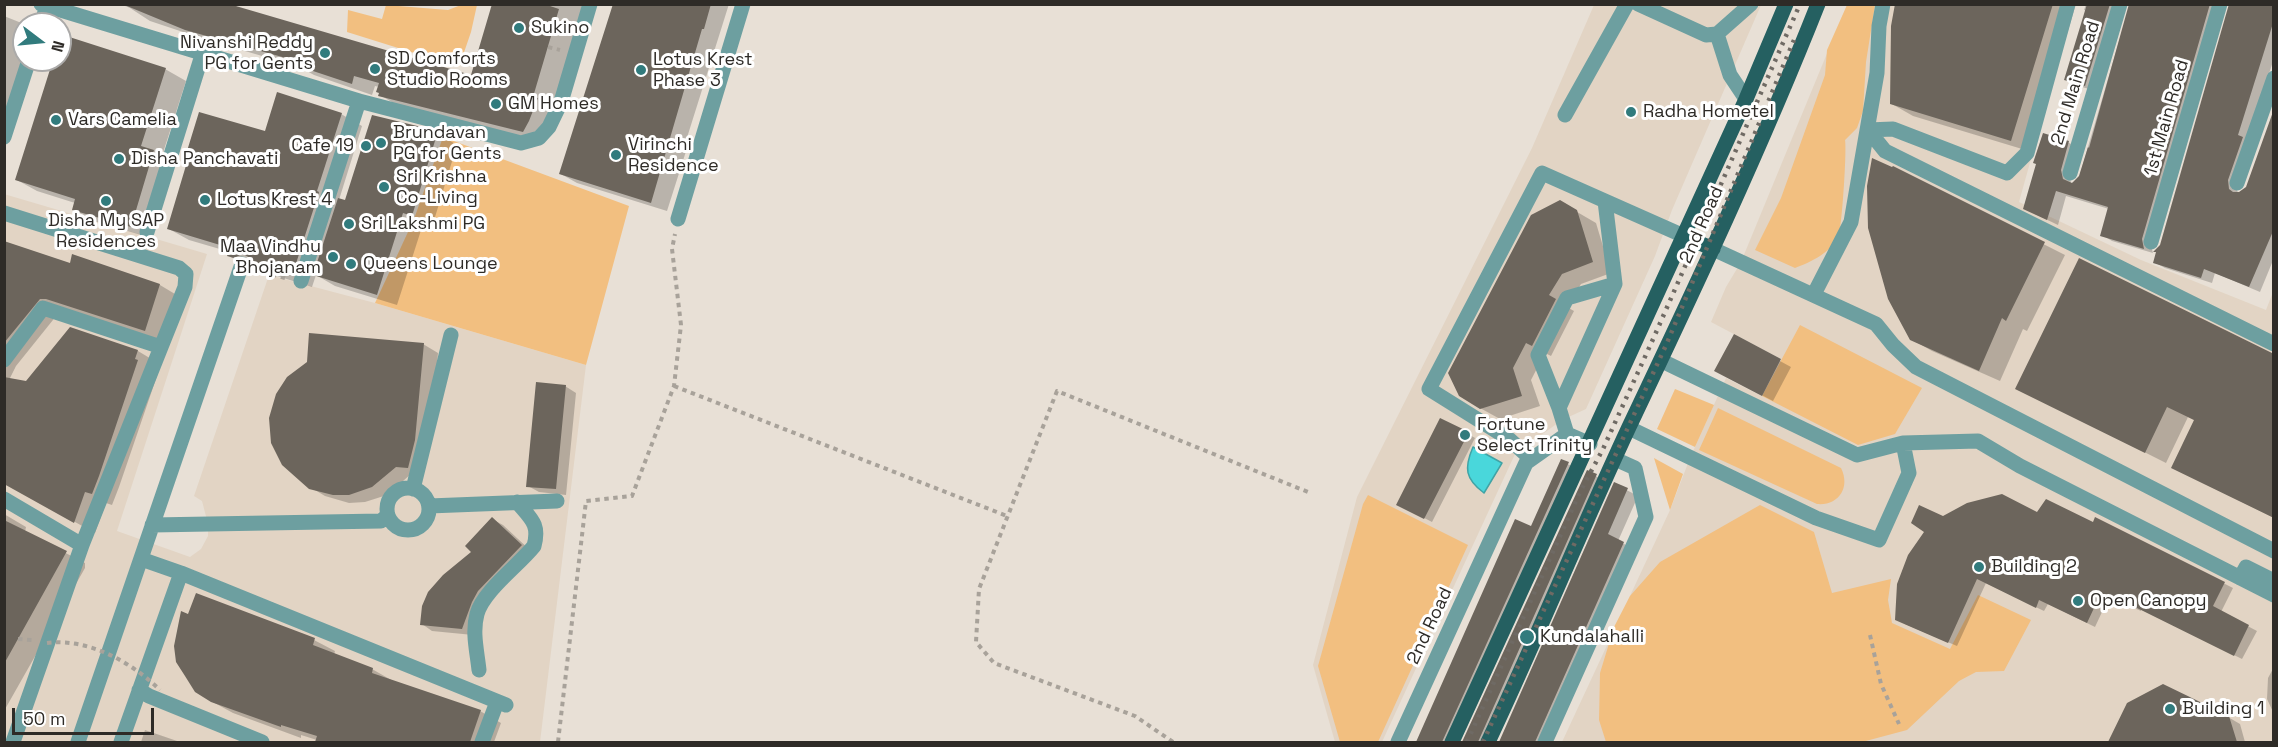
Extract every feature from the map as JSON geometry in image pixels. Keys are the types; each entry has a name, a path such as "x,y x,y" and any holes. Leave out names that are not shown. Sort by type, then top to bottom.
{"main road":[{"name":"2nd Road","path":"1452,742 1590,444 1746,99 1786,4"},
{"name":"2nd Road","path":"1488,742 1629,428 1713,249 1792,71 1818,4"},
{"path":"1684,236 1713,249"}],"street":[{"path":"44,5 359,100 521,143 539,138 549,127 561,102 590,4"},
{"path":"678,219 742,4"},
{"path":"1565,115 1627,4"},
{"path":"1638,4 1706,35 1717,34 1751,4"},
{"path":"1814,294 1851,223 1877,73 1879,26 1883,4"},
{"path":"1868,130 1893,129 2007,173 2027,153 2068,4"},
{"name":"2nd Main Road","path":"2070,173 2120,4"},
{"name":"1st Main Road","path":"2151,242 2220,4"},
{"path":"1717,34 1730,75 1746,99"},
{"path":"147,232 203,52"},
{"path":"4,137 25,72"},
{"path":"2237,183 2274,78"},
{"path":"300,281 359,100"},
{"path":"1868,130 1885,151 2274,344"},
{"path":"1531,459 1509,439 1429,389 1542,173 1684,236"},
{"path":"1559,408 1615,284 1605,201"},
{"path":"4,213 179,268 186,274 185,287 81,545 13,742"},
{"path":"1713,249 1876,324 1893,345 1916,367 2274,551"},
{"path":"78,742 242,264"},
{"path":"1590,444 1567,434 1538,355 1567,298 1615,284"},
{"path":"4,360 43,308 161,347"},
{"path":"413,489 451,335"},
{"path":"1662,361 1857,455 1903,443 1978,441 2020,466 2274,595"},
{"path":"1629,428 1816,518 1879,540 1909,473 1903,443"},
{"name":"2nd Road","path":"1398,742 1526,463 1567,434"},
{"path":"1545,742 1646,517 1635,468 1615,459"},
{"path":"413,489 423,495 429,506 426,521 413,530 398,528 388,515 390,499 396,492 413,489"},
{"path":"4,499 81,545"},
{"path":"429,506 557,501"},
{"path":"479,670 475,625 477,611 484,598 534,546 537,535 536,525 517,502"},
{"path":"152,525 381,521 388,515"},
{"path":"141,559 182,573 501,703 482,742"},
{"path":"2240,578 2246,567 2274,581"},
{"path":"121,742 182,573"},
{"path":"138,690 262,742"}],"path":[{"path":"558,742 586,501 632,496 674,386 681,325 672,249 678,219"},
{"path":"242,264 300,281"},
{"path":"674,386 1008,516"},
{"path":"1173,742 1135,716 994,663 976,642 979,589 1057,391 1308,492"},
{"path":"1870,635 1881,684 1899,724"},
{"path":"47,643 65,641 121,660 138,670 160,690"}],"shaded area":[{"path":"386,5 448,10 461,5 477,5 459,67 347,32 348,10 382,19"},
{"name":"Fortune Select Trinity","path":"1594,5 1761,5 1672,210 1655,256 1586,409 1562,420 1515,454 1382,742 1335,742 1313,665 1357,497 1532,148"},
{"path":"1847,5 2074,5 2019,202 2141,260 2266,310 2273,292 2273,742 1562,742 1670,510 1690,458 1726,378 1762,396 1781,359 1711,322 1726,287 1741,262"},
{"path":"1847,5 1875,5 1866,62 1863,111 1857,128 1845,140 1844,187 1839,234 1827,251 1795,268 1755,250 1781,198 1825,75 1827,50"},
{"path":"443,137 629,206 586,365 375,303 414,219"},
{"path":"4,194 207,254 117,531 190,557 201,549 208,536 208,524 202,501 194,496 269,275 375,303 586,365 540,742 5,742"},
{"path":"1800,325 1922,388 1895,434 1858,445 1762,396"},
{"path":"1675,389 1714,405 1695,447 1657,429"},
{"path":"1718,408 1841,468 1844,482 1841,494 1831,502 1817,504 1699,450"},
{"path":"1654,458 1683,474 1670,510"},
{"path":"1368,495 1468,545 1378,742 1340,742 1318,666 1363,504"},
{"path":"1760,505 1814,532 1832,593 1891,579 1888,600 1892,623 1950,649 1978,595 2031,620 2004,671 1976,672 1959,681 1907,730 1862,742 1606,742 1599,720 1600,673 1614,627 1630,596 1660,562"}],"water":[{"path":"1473,447 1502,463 1484,493 1473,483 1468,473 1468,461"}],"building":[{"path":"122,4 229,4 471,75 492,4 544,4 559,9 533,97 538,98 523,132 378,96 379,93 376,92 379,83 354,76 352,84 292,64 293,60 185,30"},
{"path":"613,4 711,4 651,203 559,174"},
{"path":"1895,4 2053,4 2011,141 1890,104 1891,26"},
{"path":"2087,4 2110,4 2085,86 2064,80"},
{"path":"2129,4 2210,4 2142,239 2144,249 2100,236 2108,207 2056,191 2047,220 2023,209 2036,164 2033,163 2043,133 2069,141 2061,170 2063,179 2072,183 2079,176"},
{"path":"2229,4 2274,4 2274,20 2238,135 2243,137 2228,180 2229,189 2233,192 2239,192 2246,187 2274,109 2274,229 2249,287 2204,269 2201,278 2153,263 2156,252 2153,252 2160,245"},
{"path":"72,38 166,68 141,146 154,150 131,227 72,210 75,199 15,180 49,72 72,72"},
{"path":"277,92 342,113 292,276 252,264 250,258 245,255 234,258 227,256 230,248 167,229 190,152 187,151 199,112 265,131"},
{"path":"372,115 438,131 412,216 403,213 377,295 313,275 338,198 345,200"},
{"path":"1872,158 1893,166 2045,242 2006,321 2002,318 1979,371 1910,340 1888,299 1868,228 1867,186"},
{"path":"1560,200 1577,210 1593,262 1562,274 1549,295 1556,299 1532,346 1526,343 1513,368 1522,396 1480,409 1459,396 1448,373 1531,215"},
{"path":"4,241 70,263 72,254 160,284 145,331 40,299 4,343"},
{"path":"2079,258 2274,354 2274,518 2171,468 2194,420 2167,407 2145,453 2015,389"},
{"path":"70,327 138,350 135,359 138,360 99,476 92,494 85,492 74,523 4,484 4,377 26,381"},
{"path":"309,333 424,343 415,440 408,468 396,467 372,487 349,495 333,495 309,489 282,465 271,443 269,418 276,394 287,377 307,362"},
{"path":"1734,334 1781,359 1762,396 1714,371"},
{"path":"536,382 566,385 556,489 526,487"},
{"path":"1440,418 1469,432 1424,519 1396,505"},
{"path":"1561,459 1569,462 1442,742 1416,742 1515,519 1531,526"},
{"path":"1587,470 1597,474 1478,742 1462,742"},
{"path":"1614,482 1628,488 1608,534 1624,542 1535,742 1499,742"},
{"path":"2002,494 2037,512 2046,499 2093,522 2095,517 2225,582 2213,606 2249,625 2234,656 2133,606 2132,608 2101,593 2087,623 2039,600 2036,608 1977,579 1948,643 1895,620 1897,584 1908,555 1924,532 1911,523 1919,505 1943,516 1967,503"},
{"path":"492,517 522,545 478,591 462,629 420,625 422,606 428,592 443,575 471,552 465,546"},
{"path":"4,520 67,551 4,664"},
{"path":"196,593 315,638 313,645 373,668 372,673 481,710 470,742 315,742 317,736 281,725 281,727 211,702 195,692 176,662 174,646 181,611 188,614"},
{"name":"Building 1","path":"2163,684 2229,716 2237,742 2108,742 2127,703"}],"railway":[{"path":"1467,742 1580,492 1603,449 1654,337 1800,4"},
{"path":"1483,742 1667,343 1794,40"}],"place":[{"name":"Sukino","path":"519,28"},
{"name":"Nivanshi Reddy PG for Gents","path":"325,53"},
{"name":"SD Comforts Studio Rooms","path":"375,69"},
{"name":"Lotus Krest Phase 3","path":"641,70"},
{"name":"GM Homes","path":"496,104"},
{"name":"Radha Hometel","path":"1631,112"},
{"name":"Vars Camelia","path":"56,120"},
{"name":"Brundavan PG for Gents","path":"381,143"},
{"name":"Cafe 19","path":"366,146"},
{"name":"Virinchi Residence","path":"616,155"},
{"name":"Disha Panchavati","path":"119,159"},
{"name":"Sri Krishna Co-Living","path":"384,187"},
{"name":"Lotus Krest 4","path":"205,200"},
{"name":"Disha My SAP Residences","path":"106,201"},
{"name":"Sri Lakshmi PG","path":"349,224"},
{"name":"Maa Vindhu Bhojanam","path":"333,257"},
{"name":"Queens Lounge","path":"351,264"},
{"name":"Fortune Select Trinity","path":"1465,435"},
{"name":"Building 2","path":"1979,567"},
{"name":"Open Canopy","path":"2078,601"},
{"name":"Kundalahalli","path":"1527,637"},
{"name":"Building 1","path":"2170,709"}]}
